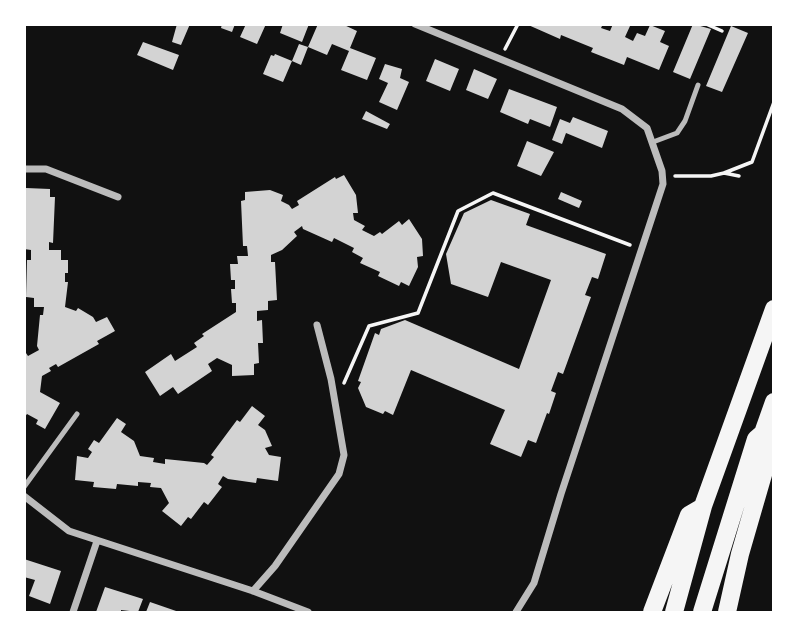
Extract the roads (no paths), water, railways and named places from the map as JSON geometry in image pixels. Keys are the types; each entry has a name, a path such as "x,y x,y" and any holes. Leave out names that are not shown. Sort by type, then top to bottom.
{"highway":[{"path":"674,612 704,506 774,309"},
{"path":"702,612 756,439 763,433 774,402"},
{"path":"727,612 740,554 771,447 763,433"},
{"path":"652,612 689,515 704,506"}],"street":[{"path":"415,24 622,109 647,128 663,178 534,583 516,612"},
{"path":"24,169 46,169 118,197"},
{"path":"253,591 275,566 339,474 344,455 333,391 317,325"},
{"path":"24,496 69,531 253,591 307,612"},
{"path":"73,612 97,541"}],"lane":[{"path":"653,142 677,133 685,121 698,85"},
{"path":"24,487 77,414"}]}
